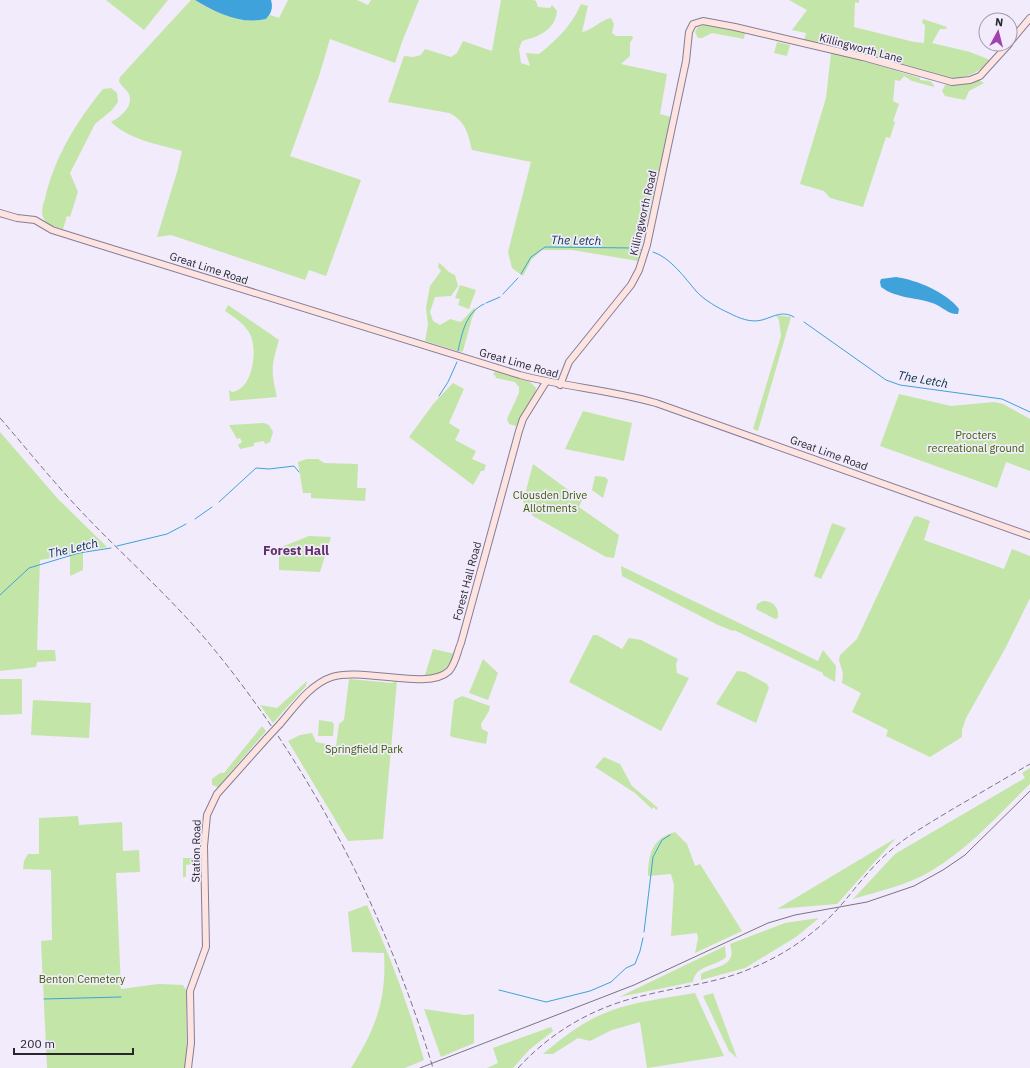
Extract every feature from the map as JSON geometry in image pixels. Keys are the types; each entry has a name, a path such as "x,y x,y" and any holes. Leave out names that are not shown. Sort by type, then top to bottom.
{"main road":[{"name":"Killingworth Lane","path":"1018,32 1030,18"},
{"name":"Killingworth Lane","path":"695,22 703,21 735,27 856,55 952,82 970,80 980,76 1001,52"},
{"name":"Killingworth Road","path":"560,385 568,362 626,292 642,263 682,77 689,32 695,22"},
{"name":"Great Lime Road","path":"0,213 17,218 35,220 52,230 534,379 560,385 630,396 656,403 1030,536"},
{"path":"564,374 566,381 572,387"},
{"path":"534,379 541,393"},
{"name":"Forest Hall Road","path":"328,678 354,674 427,679 440,676 451,668 461,643 519,431 523,419 541,393 546,382"},
{"name":"Station Road","path":"188,1068 191,1043 190,992 206,946 205,822 208,812 218,794 267,738 314,688 328,678"}],"green space":[{"path":"106,0 168,0 144,30"},
{"path":"191,0 195,0 229,17 256,20 266,19 270,15 279,18 288,0 357,0 368,5 371,0 419,0 395,63 330,39 319,76 290,156 361,180 326,276 309,270 305,280 171,235 157,237 182,151 135,137 118,128 111,122 125,111 130,103 129,94 119,81 120,77"},
{"path":"501,0 533,0 536,1 538,7 550,8 552,5 557,11 556,18 550,28 535,37 522,41 519,49 521,63 530,66 526,53 539,54 552,43 569,25 581,4 588,6 582,32 611,18 614,24 612,33 616,36 632,36 633,38 630,43 630,56 621,64 667,74 660,114 671,117 638,261 572,250 542,250 531,260 523,276 512,268 508,252 531,162 472,150 463,124 455,116 449,113 388,102 404,56 413,57 421,55 425,49 451,57 457,53 463,41 492,51"},
{"path":"789,0 859,0 859,3 855,2 854,27 914,42 924,43 925,25 922,23 923,19 947,27 946,29 940,29 932,43 970,52 990,60 975,73 970,75 958,78 944,78 804,41 806,33 792,30 807,10"},
{"path":"704,25 745,33 744,39 712,33 702,38 698,38 695,32 698,27"},
{"path":"777,42 790,45 787,56 774,53"},
{"path":"831,53 854,58 920,78 920,80 930,81 934,85 934,87 912,81 904,76 900,81 895,80 893,101 899,104 893,121 895,122 890,138 886,137 863,207 830,198 824,191 800,184 826,98"},
{"path":"979,80 984,83 969,91 965,100 945,96 942,91 945,85 965,84"},
{"path":"111,88 117,93 118,102 112,110 95,124 70,173 78,192 70,217 67,216 63,229 51,225 44,220 42,208 60,155 75,127 93,102 103,89"},
{"path":"439,263 450,273 455,275 458,286 451,296 435,297 430,312 433,321 440,325 450,319 461,322 474,308 476,309 463,351 461,352 425,341 428,325 426,308 430,286 441,271 438,267"},
{"path":"460,285 476,290 469,309 458,305 460,299 455,298"},
{"path":"228,305 279,340 274,357 273,369 277,397 230,401 229,390 232,392 239,390 249,377 252,368 254,349 248,330 239,321 225,311"},
{"path":"776,315 791,317 758,431 753,429 781,336 779,320"},
{"path":"495,371 530,382 536,388 535,395 516,426 509,424 507,419 519,393 519,387 515,382 496,378 495,375 493,375"},
{"path":"453,383 464,389 449,423 460,430 455,440 476,451 472,459 486,465 484,471 481,471 473,485 409,437 434,403"},
{"name":"Procters recreational ground","path":"899,394 951,406 994,402 1003,404 1030,419 1030,471 1006,462 997,488 880,446"},
{"path":"583,411 632,423 624,461 565,449"},
{"path":"264,423 269,425 273,432 270,442 265,444 264,441 254,443 254,446 240,449 238,445 242,442 240,438 237,439 229,425"},
{"path":"0,432 58,499 107,547 83,552 83,570 70,576 70,555 40,560 37,650 55,650 56,661 37,662 36,667 0,671"},
{"path":"307,459 318,459 324,463 358,464 357,488 366,488 365,501 311,498 311,493 303,493 298,462"},
{"name":"Clousden Drive Allotments","path":"533,464 582,500 579,507 619,535 614,558 606,557 533,516 523,502"},
{"path":"595,476 605,477 608,480 603,498 592,490"},
{"path":"917,516 930,521 924,540 1004,569 1012,549 1030,556 1030,598 1006,647 966,718 962,730 962,737 930,757 886,736 888,730 852,712 861,693 842,683 843,674 839,660 840,655 857,639 914,517"},
{"path":"832,523 846,528 821,579 814,576"},
{"path":"309,536 331,537 320,572 279,570 279,548"},
{"path":"621,566 818,661 823,650 836,666 835,682 823,675 823,673 734,630 733,631 718,625 622,576"},
{"path":"763,601 770,602 777,608 778,618 775,619 756,609 757,604"},
{"path":"593,635 597,635 622,649 629,638 641,640 678,659 676,664 677,673 689,678 661,731 569,682"},
{"path":"433,649 455,654 447,667 440,673 430,676 425,675"},
{"path":"483,659 498,673 488,700 469,693"},
{"path":"737,671 745,672 767,684 769,688 756,723 716,704"},
{"path":"0,679 22,679 22,714 0,715"},
{"name":"Springfield Park","path":"349,679 392,683 397,681 383,839 348,841 288,741 300,735 312,733 316,742 336,746 339,724 344,720"},
{"path":"307,681 306,686 273,723 260,705 277,708"},
{"path":"462,696 490,706 489,711 481,724 482,729 488,732 486,744 452,737 450,735 454,700"},
{"path":"33,700 91,703 89,738 31,735"},
{"path":"319,720 332,722 334,724 333,736 318,736"},
{"path":"262,726 266,731 218,787 212,785 212,779 220,773 224,773"},
{"path":"604,757 620,764 632,786 658,808 656,810 654,807 652,809 635,793 595,767"},
{"path":"1030,768 1030,784 971,842 945,862 922,876 893,887 853,899 895,854 1025,778 1022,773"},
{"name":"Benton Cemetery","path":"78,816 79,825 122,822 123,851 139,850 140,872 116,873 121,989 158,984 183,985 186,990 187,1068 47,1068 41,941 52,940 51,870 23,869 24,861 28,854 39,854 39,818"},
{"path":"675,832 687,844 695,866 700,864 742,931 695,953 698,938 697,933 671,936 674,885 671,874 648,876 650,854 656,843 661,838"},
{"path":"896,838 837,904 777,909"},
{"path":"183,858 199,858 199,863 186,865 186,877 183,877"},
{"path":"367,905 384,943 398,981 424,1060 405,1068 351,1068 367,1041 373,1027 378,1014 383,985 384,953 352,952 348,912"},
{"path":"819,918 796,937 745,968 701,980 701,974 728,962 731,958 732,952 730,944 785,923"},
{"path":"725,946 726,957 697,972 693,982 619,997"},
{"path":"695,993 724,1056 647,1068 640,1022 612,1030 590,1041 578,1038 553,1054 543,1054 558,1041 592,1019 610,1011 641,1002"},
{"path":"713,993 737,1058 729,1051 703,996"},
{"path":"424,1009 465,1015 474,1014 474,1043 441,1057"},
{"path":"551,1027 553,1031 529,1050 513,1068 487,1068 498,1063 493,1048"}],"water":[{"path":"195,0 271,0 272,8 266,19 247,20 229,17"},
{"path":"896,277 922,284 939,292 947,297 959,309 958,314 949,312 935,304 894,294 881,287 881,279"}],"waterway":[{"name":"The Letch","path":"521,274 531,257 545,247 633,248 642,250"},
{"name":"The Letch","path":"653,252 671,263 703,298 733,315 745,320 753,321 782,314 794,317"},
{"name":"The Letch","path":"503,294 518,278"},
{"name":"The Letch","path":"486,303 500,297"},
{"name":"The Letch","path":"458,351 463,330 469,318 473,312 484,304"},
{"name":"The Letch","path":"804,322 886,380 900,385 1002,399 1030,412"},
{"name":"The Letch","path":"439,396 448,382 457,362"},
{"name":"The Letch","path":"219,502 256,468 269,469 294,466 299,472"},
{"name":"The Letch","path":"195,519 212,507"},
{"name":"The Letch","path":"117,546 167,534 186,524"},
{"name":"The Letch","path":"0,595 29,568 79,553 111,548"},
{"path":"644,932 653,857 662,840 670,835"},
{"path":"499,990 546,1002 590,991 611,982 626,968 635,964 643,938"},
{"path":"44,999 121,997"}],"tram line":[{"path":"420,1068 634,985 768,923 795,915 867,902 914,886 943,870 965,855 1030,791"}],"railway":[{"path":"0,418 78,508 164,594 213,648 250,695 284,744 315,795 344,848 370,901 393,956 433,1068"},
{"path":"518,1068 531,1054 546,1042 576,1021 593,1013 628,1000 700,984 739,973 785,952 805,938 833,914 874,866 897,845 927,824 1030,764"}],"district":[{"name":"Forest Hall","path":"296,550"}]}
